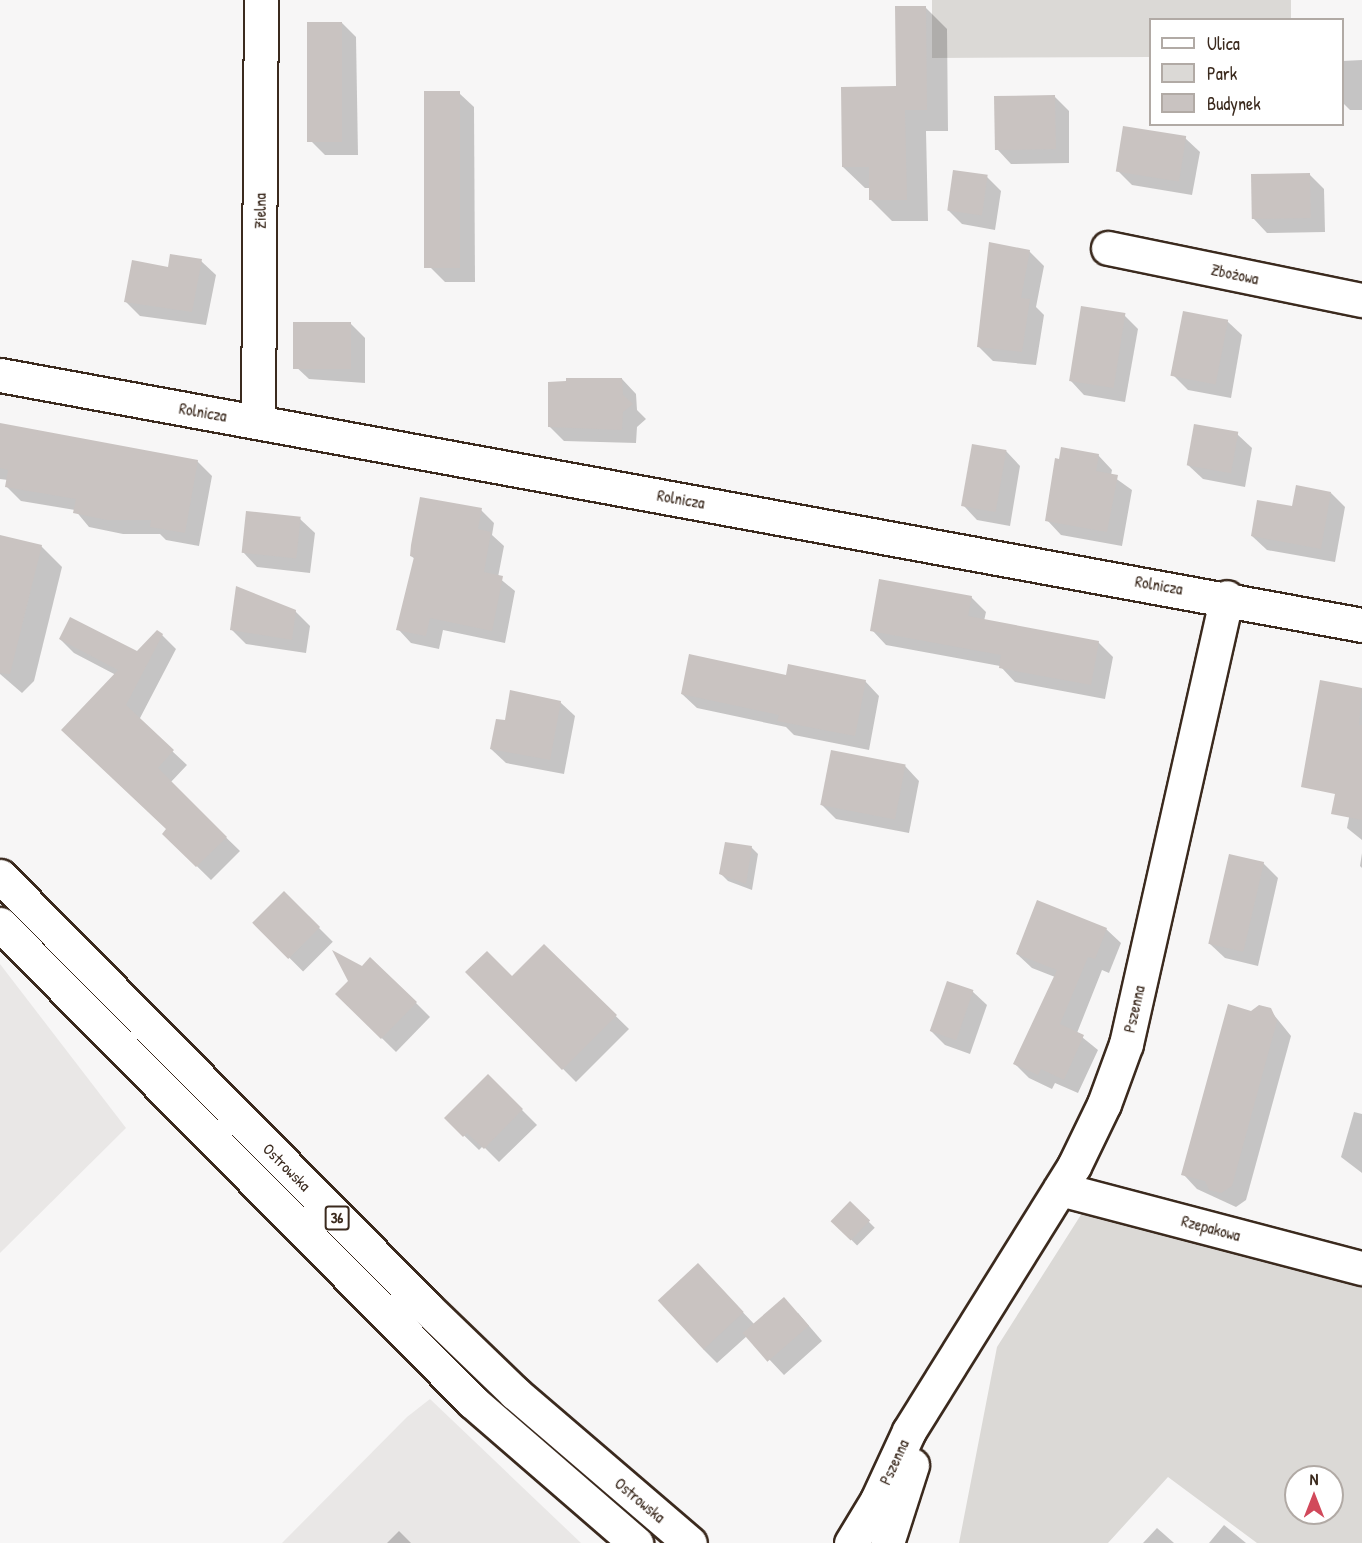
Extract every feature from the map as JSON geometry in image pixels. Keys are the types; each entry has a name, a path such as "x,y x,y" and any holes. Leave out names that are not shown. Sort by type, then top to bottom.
{"street":[{"name":"Zielna","path":"258,422 261,0"},
{"name":"Zbożowa","path":"1108,248 1362,300"},
{"name":"Rolnicza","path":"0,375 1227,597 1362,625"},
{"name":"Pszenna","path":"850,1543 939,1381 1060,1189 1104,1104 1126,1044 1227,597"},
{"name":"Ostrowska","path":"0,876 427,1308 515,1393 690,1543"},
{"name":"Ostrowska","path":"0,924 473,1402 636,1543"},
{"name":"Rzepakowa","path":"1060,1189 1362,1268"},
{"name":"Pszenna","path":"888,1543 939,1381"}],"shaded area":[{"path":"0,964 126,1128 0,1253"},
{"path":"430,1399 581,1543 282,1543 407,1417"}],"green space":[{"path":"932,0 1291,0 1291,18 1149,18 1149,57 932,58"},
{"path":"1084,1210 1362,1284 1362,1543 1257,1543 1168,1477 1108,1543 959,1543 997,1347"}],"building":[{"path":"895,6 926,6 927,110 905,110 907,200 869,200 869,167 842,167 841,87 896,86"},
{"path":"307,22 342,22 342,142 307,142"},
{"path":"424,91 460,91 460,268 424,268"},
{"path":"1055,95 1056,149 995,150 994,96"},
{"path":"1123,126 1186,136 1179,181 1116,171"},
{"path":"953,170 988,175 982,215 947,211"},
{"path":"1310,173 1311,218 1252,219 1251,174"},
{"path":"989,242 1030,250 1021,298 1030,299 1022,352 977,347"},
{"path":"170,254 202,259 192,312 124,302 132,260 168,267"},
{"path":"1081,306 1125,313 1114,388 1069,381"},
{"path":"1183,311 1228,320 1216,385 1170,376"},
{"path":"293,322 351,322 351,369 293,369"},
{"path":"566,378 622,378 623,395 633,404 623,412 622,430 548,427 548,382 566,381"},
{"path":"0,423 198,460 185,533 150,527 151,520 107,520 73,513 76,499 5,487 8,470 0,468"},
{"path":"1194,424 1238,432 1231,473 1187,465"},
{"path":"972,444 1006,450 996,512 961,506"},
{"path":"1061,447 1099,454 1096,471 1118,475 1107,532 1045,521 1055,458 1059,459"},
{"path":"1296,485 1331,492 1321,549 1251,536 1257,500 1292,506"},
{"path":"420,497 482,508 478,529 491,532 484,572 503,576 492,631 430,618 426,636 396,630 414,557 410,556 411,545"},
{"path":"246,511 301,517 296,559 242,553"},
{"path":"0,535 42,545 10,674 0,673"},
{"path":"879,579 972,596 968,616 1099,641 1091,685 999,668 1001,655 870,631"},
{"path":"236,586 296,610 292,640 230,630"},
{"path":"70,617 137,651 157,630 163,634 126,705 174,750 158,768 227,837 196,867 162,834 166,829 61,730 118,670 59,639"},
{"path":"689,654 786,675 788,664 866,680 855,736 777,721 779,715 681,694"},
{"path":"1320,680 1362,688 1359,725 1362,725 1362,820 1331,814 1335,794 1301,787"},
{"path":"510,690 561,701 550,760 490,749 496,719 505,720"},
{"path":"831,750 906,765 895,819 820,805"},
{"path":"725,842 752,846 746,884 719,874"},
{"path":"1229,854 1264,862 1243,952 1208,944"},
{"path":"284,891 320,927 288,959 252,923"},
{"path":"1037,900 1107,928 1095,959 1088,957 1060,1024 1084,1035 1064,1080 1041,1069 1038,1075 1013,1064 1057,970 1016,954"},
{"path":"544,944 617,1015 562,1070 465,972 487,951 512,976"},
{"path":"332,950 362,966 370,957 417,1002 381,1039 335,994 348,981"},
{"path":"947,981 973,990 956,1040 930,1031"},
{"path":"1228,1004 1251,1011 1259,1005 1271,1008 1277,1021 1232,1186 1221,1193 1209,1190 1205,1181 1181,1175"},
{"path":"488,1074 523,1109 484,1149 467,1133 463,1137 444,1118"},
{"path":"850,1201 870,1220 851,1241 831,1221"},
{"path":"698,1263 744,1312 703,1350 658,1301"},
{"path":"784,1297 809,1326 767,1362 742,1333"}]}
